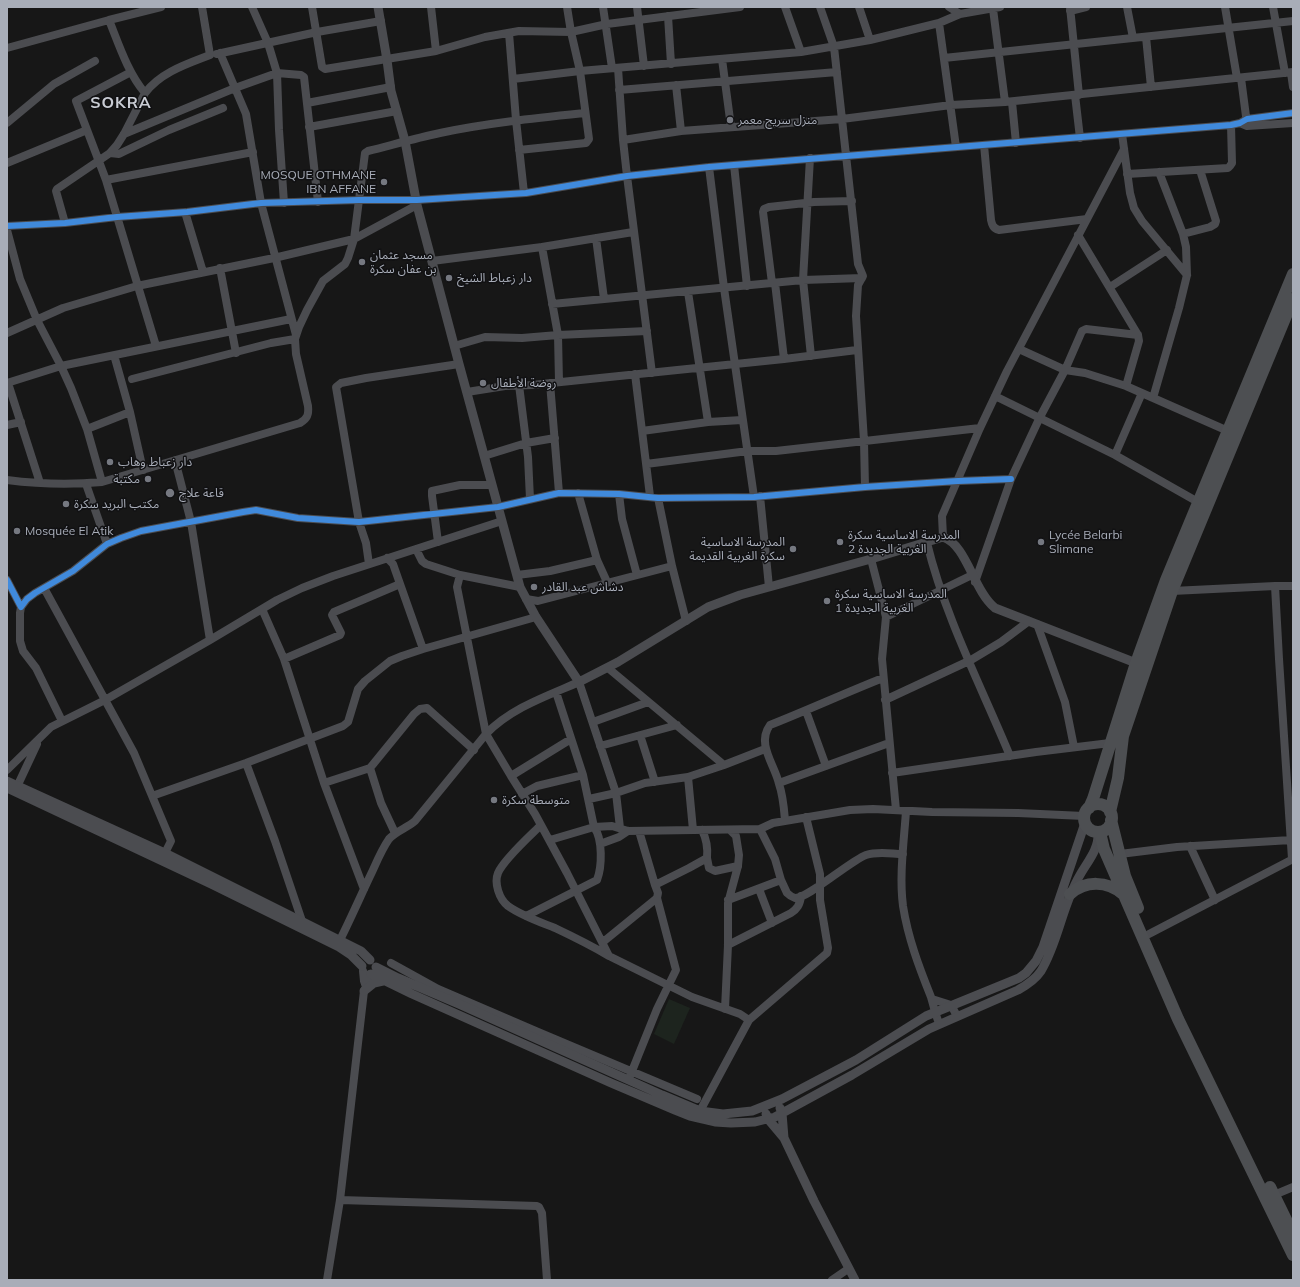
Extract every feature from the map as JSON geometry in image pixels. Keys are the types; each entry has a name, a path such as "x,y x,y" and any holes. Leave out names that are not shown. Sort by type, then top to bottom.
{"main road":[{"path":"1293,274 1166,580 1136,663 1086,816 1090,830 1099,832 1107,828 1118,778 1124,736 1172,591 1293,299"},
{"path":"1086,816 1096,805 1104,806 1110,816 1127,882 1148,934 1184,1014 1293,1234"},
{"path":"1099,832 1104,849 1178,1020 1293,1255"},
{"path":"1070,894 1082,886 1096,883 1110,886 1123,894"}],"street":[{"path":"7,48 109,20 126,11 161,7"},
{"path":"202,7 210,55"},
{"path":"252,7 268,43 277,73 284,203"},
{"path":"312,7 323,69 436,51 485,37 519,31 571,32 606,24 740,7"},
{"path":"378,7 391,88 405,141 417,202 454,346 520,587 536,617 579,682 616,793 620,828"},
{"path":"431,7 436,51"},
{"path":"519,150 586,143 589,139 580,71 567,7"},
{"path":"603,7 619,90 622,140 652,373"},
{"path":"637,7 644,66"},
{"path":"785,7 801,52"},
{"path":"820,7 834,47 858,264 862,278 858,285 856,310 857,350 864,441 864,487"},
{"path":"859,7 870,40"},
{"path":"950,7 960,14"},
{"path":"1080,138 1074,44 1070,9 1086,7"},
{"path":"1127,7 1133,38"},
{"path":"1225,7 1239,78 1245,123"},
{"path":"1273,7 1293,86"},
{"path":"513,79 580,71 801,52 870,40 939,24 960,14 996,8 999,52 1016,143"},
{"path":"668,16 671,64"},
{"path":"109,20 131,72 145,93"},
{"path":"65,223 56,191 58,188 99,162 110,153 124,134 145,93 153,84 171,71 210,55 317,32 381,21"},
{"path":"944,58 1293,21"},
{"path":"939,24 956,147"},
{"path":"509,33 524,193"},
{"path":"1146,37 1151,87"},
{"path":"7,480 40,483 86,484 102,482 300,423 306,419 309,414 296,354 295,338 291,319 261,203 244,107 220,53"},
{"path":"722,59 731,127"},
{"path":"7,123 54,84 95,61"},
{"path":"131,72 76,101 106,180 156,346"},
{"path":"619,90 837,72"},
{"path":"124,134 235,88 277,73 303,75 318,202"},
{"path":"622,140 680,131 842,119 950,105 1009,102 1289,73"},
{"path":"676,85 680,131"},
{"path":"307,103 391,88"},
{"path":"110,153 119,154 223,108"},
{"path":"309,127 397,111"},
{"path":"295,338 298,327 306,310 324,281 345,264 354,239 364,154 368,151 438,133 516,120 585,113"},
{"path":"102,482 87,429 61,366 37,320 20,279 7,228 185,212 261,203 359,200 417,202 524,193 627,176 709,167 1231,125 1293,113"},
{"path":"1245,123 1293,122"},
{"path":"1127,174 1228,168 1232,163 1231,125"},
{"path":"7,163 87,130"},
{"path":"1122,134 1127,174 1134,208 1142,221 1187,275"},
{"path":"984,146 991,220 992,225 995,228 999,230 1087,219"},
{"path":"942,537 942,516 980,428 1019,349 1124,148"},
{"path":"106,180 253,152"},
{"path":"810,158 804,280 810,356"},
{"path":"734,165 747,286"},
{"path":"709,167 734,364 742,420 757,496 769,587"},
{"path":"1183,234 1210,226 1215,224 1216,221 1200,170"},
{"path":"1153,398 1187,275 1183,234 1159,172"},
{"path":"7,333 63,308 137,286 274,258 354,239 417,202"},
{"path":"784,359 764,210 769,207 808,203 852,202"},
{"path":"185,212 203,272"},
{"path":"432,261 542,247 633,232"},
{"path":"1078,235 1138,335 1139,341 1126,386"},
{"path":"596,238 604,298"},
{"path":"542,247 558,335 554,382 555,438 559,493"},
{"path":"1110,287 1166,250"},
{"path":"220,268 236,353"},
{"path":"552,304 804,280 862,278"},
{"path":"688,292 708,422"},
{"path":"40,483 8,383 61,366 291,319"},
{"path":"886,617 940,590 973,578 1011,479 1083,330 1138,335"},
{"path":"454,346 485,337 522,338 647,331"},
{"path":"132,379 295,338"},
{"path":"1019,349 1065,370 1086,373 1126,386 1228,431"},
{"path":"467,392 504,386 652,373 857,350"},
{"path":"114,355 130,412 143,470"},
{"path":"369,564 366,543 359,522 336,387 341,383 366,378 459,364"},
{"path":"635,374 646,464 686,621"},
{"path":"519,385 528,457 530,499"},
{"path":"1115,455 1142,393"},
{"path":"995,396 1115,455 1198,502"},
{"path":"87,429 130,412"},
{"path":"642,431 708,422 742,420"},
{"path":"7,425 21,422"},
{"path":"646,464 748,451 776,451 980,428"},
{"path":"484,456 526,443 555,438"},
{"path":"175,460 191,522 210,640"},
{"path":"62,722 36,668 29,660 21,646 19,622 22,607 27,600 73,571 107,544 142,531 256,510 289,517 359,522 498,507 559,493 619,494 654,497 757,496 864,487 1011,479"},
{"path":"86,484 107,544"},
{"path":"438,542 432,492 460,485 492,485"},
{"path":"578,493 597,560 607,582"},
{"path":"619,494 622,519 637,575"},
{"path":"7,770 39,737 51,727 105,700 210,640 276,600 302,588 369,564 502,521"},
{"path":"340,943 384,847 390,838 395,833 408,827 415,821 486,734 497,723 509,715 608,668 708,607 740,595 927,543 942,537 949,539 955,545 963,556 973,578 987,602 994,608 1136,663"},
{"path":"927,543 940,590 968,661 985,695 1010,756"},
{"path":"416,549 422,561 426,564 460,575 520,587"},
{"path":"387,558 393,564 423,649"},
{"path":"871,559 886,617 882,659 896,810"},
{"path":"517,575 550,571 597,560"},
{"path":"526,599 538,601 672,566"},
{"path":"460,575 457,587 486,734 550,840 609,956"},
{"path":"7,580 22,607"},
{"path":"284,659 340,635 340,629 332,615 334,612 400,584"},
{"path":"1148,934 1293,859 1275,586"},
{"path":"1172,591 1293,586"},
{"path":"44,588 134,753 171,841 165,853"},
{"path":"262,609 284,659 324,783 364,889"},
{"path":"152,796 310,740 344,726 348,722 356,693 365,682 396,658 536,617"},
{"path":"885,700 968,661 1033,623"},
{"path":"1033,623 1065,702 1074,747"},
{"path":"608,668 724,765"},
{"path":"786,820 779,783 765,749 767,729 770,726 828,700 883,678"},
{"path":"526,916 576,892 596,880 600,860 598,833 594,827 584,774 556,692"},
{"path":"593,722 648,702"},
{"path":"324,783 370,768 414,714 423,708 427,708 474,750"},
{"path":"806,711 826,766"},
{"path":"600,746 677,725"},
{"path":"640,735 655,782"},
{"path":"13,789 39,737"},
{"path":"511,776 572,739"},
{"path":"779,783 889,743"},
{"path":"892,773 1110,743"},
{"path":"589,799 616,793 645,783 688,777 765,749"},
{"path":"246,763 275,841 302,921"},
{"path":"370,768 381,803 395,833"},
{"path":"522,794 537,786 584,774"},
{"path":"688,777 693,830"},
{"path":"7,781 13,789 211,884 340,943"},
{"path":"13,789 165,853 302,921 340,943 351,955 383,981 535,1039 632,1071 697,1099"},
{"path":"550,840 594,827 612,826 628,831 760,829 773,822 850,810 873,809 1086,816 1043,947 1036,961 1026,973 1005,985 926,1016 856,1060 800,1091 763,1107 746,1112 723,1114 700,1111 628,1081 581,1054"},
{"path":"906,811 902,868 903,905 912,945 932,999 934,1013 940,1023"},
{"path":"700,1111 749,1020 827,953 828,948 820,900 821,884 817,856 806,817"},
{"path":"541,825 498,872 496,882 508,906 526,916 581,940 668,986 692,997 740,1014 749,1020"},
{"path":"760,829 774,859 787,893 795,898 821,884 857,859 868,854 903,854"},
{"path":"702,830 706,838 709,868 715,871 738,866"},
{"path":"725,1009 728,945 728,900 738,866 739,855 736,836 730,830"},
{"path":"600,844 619,837 628,831"},
{"path":"628,1081 676,968 657,898 658,893 639,831"},
{"path":"369,969 437,992 535,1039 576,1067 690,1116 715,1122 755,1122 768,1119 782,1113 852,1075 940,1023 1018,990 1036,978 1047,958 1070,894 1094,851 1099,832"},
{"path":"1120,854 1190,846 1291,840"},
{"path":"1190,846 1215,900"},
{"path":"655,885 707,858"},
{"path":"728,900 781,880"},
{"path":"759,889 772,923"},
{"path":"728,945 784,918 800,904 801,896"},
{"path":"603,942 657,898"},
{"path":"390,962 437,992 446,1004"},
{"path":"327,1280 340,1200 365,989 364,981 369,969"},
{"path":"365,989 374,983 383,981"},
{"path":"932,999 951,1005 957,1016"},
{"path":"576,1067 581,1054"},
{"path":"777,1101 782,1113 784,1138"},
{"path":"763,1107 768,1119 784,1138 814,1201 855,1280"},
{"path":"1274,1196 1293,1187"},
{"path":"340,1200 539,1207 542,1213 547,1280"},
{"path":"832,1280 848,1269"}],"shaded area":[{"path":"669,999 690,1008 674,1044 654,1034"}],"cycle path":[{"path":"7,226 65,223 117,217 187,212 261,203 417,200 526,193 627,176 709,167 1231,125 1240,123 1247,119 1293,113"},
{"path":"7,580 21,607 27,599 35,593 73,571 107,544 121,538 141,531 256,510 298,518 359,522 498,507 559,493 619,494 658,498 754,497 865,487 1011,479"}],"place":[{"name":"منزل سريح معمر","path":"730,120"},
{"name":"MOSQUE OTHMANE IBN AFFANE","path":"384,182"},
{"name":"مسجد عثمان بن عفان سكرة","path":"362,262"},
{"name":"دار زعباط الشيخ","path":"449,278"},
{"name":"روضة الأطفال","path":"483,383"},
{"name":"دار زعباط وهاب","path":"110,462"},
{"name":"مكتبة","path":"148,479"},
{"name":"قاعة علاج","path":"170,493"},
{"name":"مكتب البريد سكرة","path":"66,504"},
{"name":"Mosquée El Atik","path":"17,531"},
{"name":"المدرسة الاساسية سكرة الغربية الجديدة 2","path":"840,542"},
{"name":"Lycée Belarbi Slimane","path":"1041,542"},
{"name":"المدرسة الاساسية سكرة الغربية القديمة","path":"793,549"},
{"name":"دشاش عبد القادر","path":"534,587"},
{"name":"المدرسة الاساسية سكرة الغربية الجديدة 1","path":"827,601"},
{"name":"متوسطة سكرة","path":"494,800"}],"district":[{"name":"SOKRA","path":"121,103"}]}
